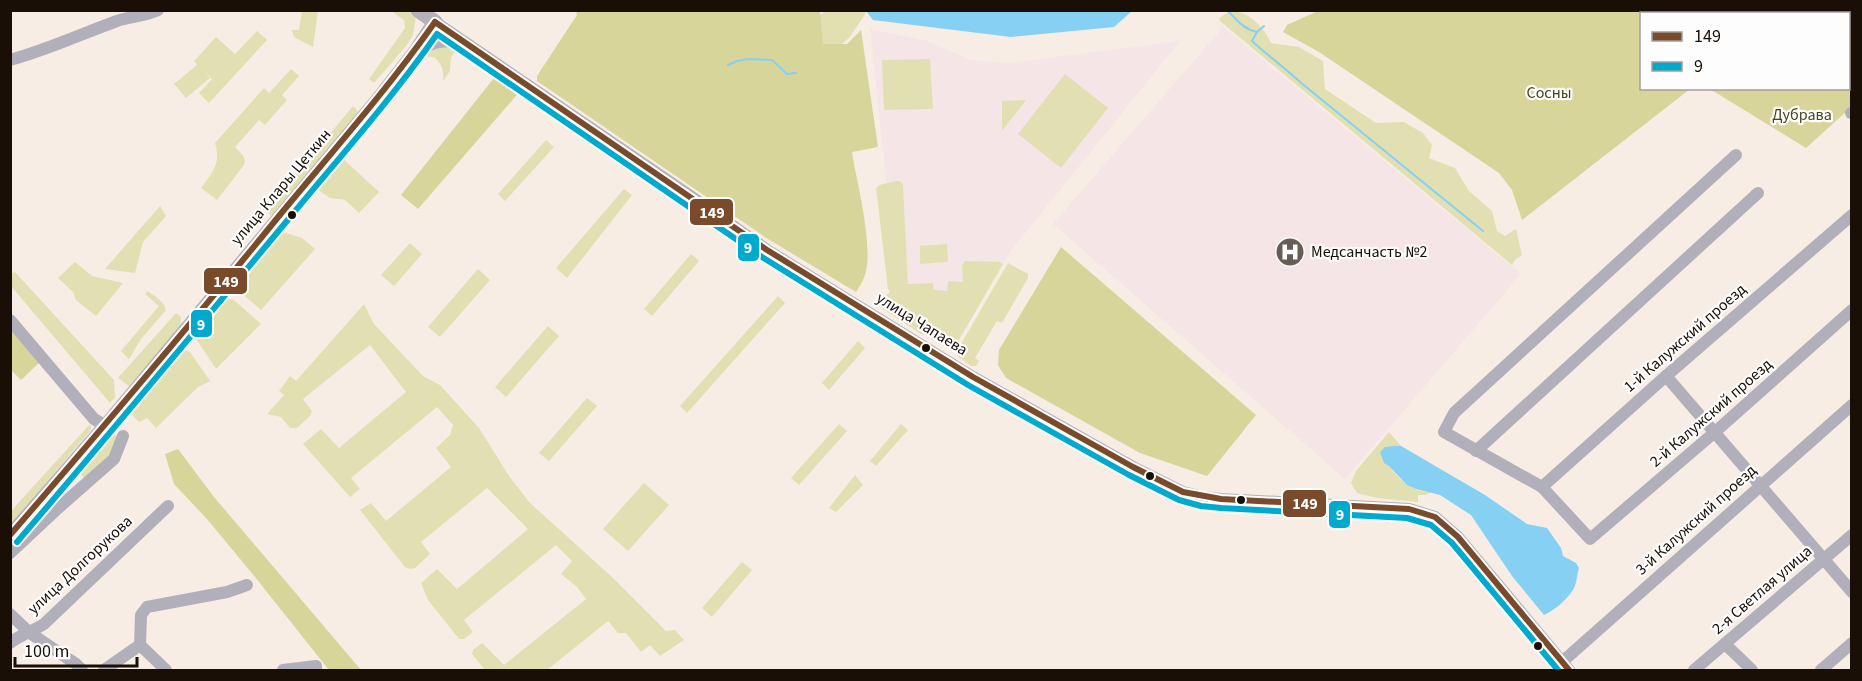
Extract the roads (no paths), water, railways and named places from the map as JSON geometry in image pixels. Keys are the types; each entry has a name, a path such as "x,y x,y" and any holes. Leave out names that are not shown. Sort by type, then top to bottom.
{"main road":[{"name":"улица Чапаева","path":"418,10 435,22"},
{"name":"улица Клары Цеткин","path":"10,536 106,426 367,114 416,51 435,22"}],"street":[{"path":"10,60 32,54 119,20 151,14 158,10"},
{"name":"улица Чапаева","path":"435,22 686,192 767,250 973,377 1183,492 1221,499 1409,509 1435,517 1458,537 1566,666"},
{"path":"416,51 439,41 467,44"},
{"path":"1542,487 1444,432 1454,413 1736,155"},
{"path":"1476,451 1758,193"},
{"name":"1-й Калужский проезд","path":"1542,487 1851,215"},
{"name":"2-й Калужский проезд","path":"1542,487 1590,539 1715,432 1851,310"},
{"path":"10,320 94,419 106,426"},
{"path":"1666,376 1851,592"},
{"name":"3-й Калужский проезд","path":"1566,666 1760,485 1851,405"},
{"path":"10,554 114,459 123,436"},
{"name":"улица Долгорукова","path":"10,643 17,637 30,633 44,624 168,506"},
{"name":"2-я Светлая улица","path":"1694,670 1851,535"},
{"path":"166,670 140,645 141,615 147,608 227,592 247,585"},
{"path":"10,614 30,633 82,670"},
{"path":"1821,670 1851,643"},
{"path":"1725,644 1752,670"},
{"path":"104,670 140,645"},
{"path":"284,670 316,668"}],"water":[{"path":"1003,10 1009,12 1013,10 1132,11 1114,27 1011,37 873,20 866,11"},
{"path":"1401,446 1485,495 1527,524 1547,528 1561,548 1563,556 1576,563 1579,568 1575,586 1569,596 1544,615 1512,576 1471,515 1440,495 1407,485 1384,463 1380,452 1385,447"}],"waterway":[{"path":"1227,10 1240,24 1252,31 1257,32 1264,26"},
{"path":"1257,32 1252,41 1483,231"},
{"path":"728,65 748,59 772,60 787,74 796,73"}],"place":[{"name":"Медсанчасть №2","path":"1290,252"}],"park label":[{"name":"Сосны","path":"1549,93"},
{"name":"Дубрава","path":"1802,115"}]}
